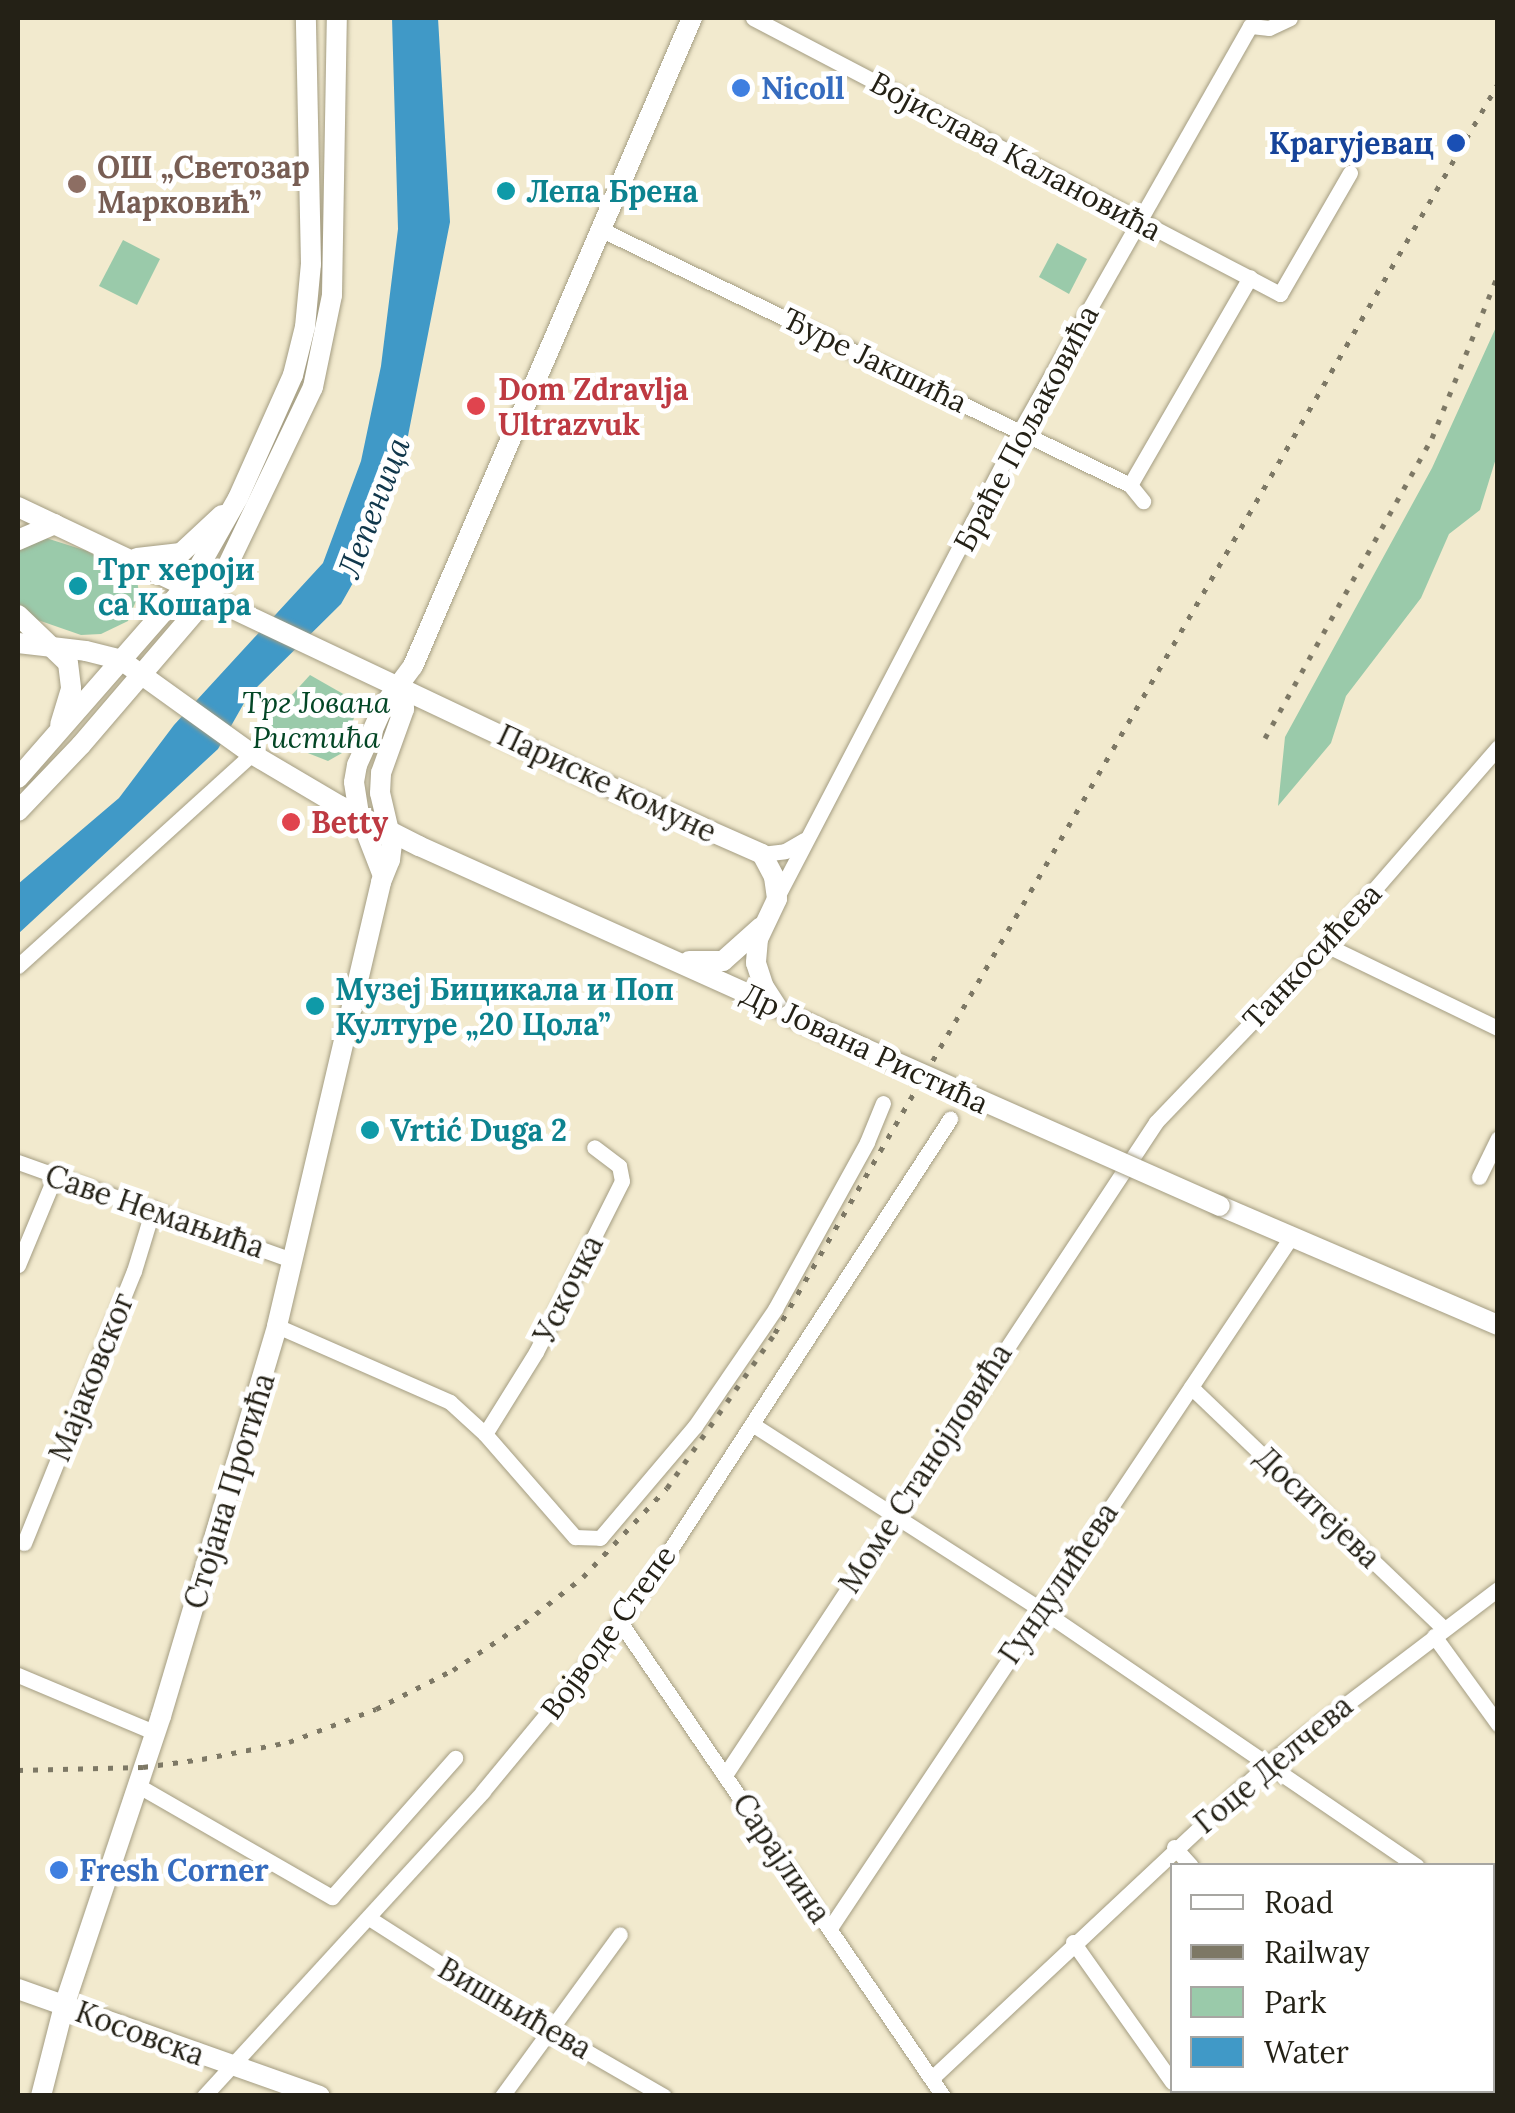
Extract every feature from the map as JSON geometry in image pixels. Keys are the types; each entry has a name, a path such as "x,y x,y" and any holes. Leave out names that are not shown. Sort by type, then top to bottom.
{"main road":[{"path":"18,778 185,586 238,498 288,388 306,327 313,212 306,18"},
{"path":"18,811 208,597 223,575 301,416 325,345 337,218 337,18"},
{"path":"383,876 359,814 354,782 384,705 402,685 692,18"},
{"path":"125,558 159,559 182,553 238,498"},
{"name":"Париске комуне","path":"18,507 402,685 599,782 762,854"},
{"path":"18,540 55,524"},
{"path":"18,615 68,663 68,703 57,732"},
{"path":"18,643 121,660"},
{"name":"Др Јована Ристића","path":"121,660 248,750 390,831 1290,1240 1498,1326"},
{"path":"312,789 354,782 383,761 404,709 402,685"},
{"name":"Стојана Протића","path":"41,2096 64,2006 156,1733 277,1326 383,876 390,860 390,831 380,793 383,761"},
{"path":"762,854 774,876 776,899 762,926 756,952 758,975 783,1011"},
{"path":"668,957 716,964 733,955 762,926"},
{"name":"Косовска","path":"18,1990 320,2096"}],"street":[{"name":"Војислава Калановића","path":"754,18 1280,294 1350,173"},
{"path":"1244,22 1269,28 1290,18"},
{"name":"Браће Пољаковића","path":"776,899 1020,431 1244,22"},
{"name":"Ђуре Јакшића","path":"600,228 1130,485 1143,502"},
{"path":"1130,485 1250,277"},
{"name":"Танкосићева","path":"1126,1163 1178,1097 1326,945 1498,748"},
{"path":"18,966 248,750"},
{"path":"762,854 794,848 810,834"},
{"path":"1326,945 1498,1028"},
{"name":"Војводе Степе","path":"485,1434 574,1537 592,1541 610,1529 696,1426 775,1309 867,1142 883,1103"},
{"name":"Војводе Степе","path":"204,2096 511,1760 620,1622 950,1120"},
{"path":"1479,1177 1498,1138"},
{"name":"Ускочка","path":"485,1434 529,1366 622,1181 619,1166 594,1147"},
{"name":"Саве Немањића","path":"18,1162 292,1260"},
{"name":"Моме Станојловића","path":"725,1775 1126,1163"},
{"path":"18,1265 54,1176"},
{"name":"Мајаковског","path":"24,1543 134,1271 153,1209"},
{"name":"Гундулићева","path":"830,1928 1290,1240"},
{"path":"277,1326 450,1402 485,1434"},
{"name":"Доситејева","path":"1190,1386 1439,1632 1498,1724"},
{"path":"752,1424 1040,1609 1270,1762 1413,1863"},
{"name":"Гоце Делчева","path":"932,2078 1073,1942 1270,1762 1498,1589"},
{"name":"Сарајлина","path":"620,1622 943,2096"},
{"path":"18,1675 156,1733"},
{"path":"138,1786 332,1897 455,1758"},
{"path":"1174,1848 1188,1863"},
{"name":"Вишњићева","path":"369,1918 450,1972 664,2096"},
{"path":"502,2096 620,1934"},
{"path":"1073,1942 1170,2079"}],"green space":[{"path":"123,240 160,259 137,305 99,286"},
{"path":"1057,243 1087,259 1069,294 1039,277"},
{"path":"1497,325 1497,455 1480,510 1449,534 1421,598 1346,696 1331,743 1278,806 1285,737 1432,468"},
{"name":"Трг хероји са Кошара","path":"46,538 87,551 137,580 139,593 128,621 101,634 81,635 32,618 18,603 18,551"},
{"name":"Трг Јована Ристића","path":"310,675 359,703 342,753 328,761 257,733"}],"water":[{"name":"Лепеница","path":"392,18 438,18 450,222 407,441 375,544 341,604 248,696 218,749 18,934 18,884 119,798 174,725 323,563 361,461 381,366 398,229"}],"railway":[{"path":"18,1770 143,1767 202,1759 289,1742 376,1709 453,1670 524,1623 583,1577 667,1488 775,1333 1498,84"},
{"path":"1265,738 1432,438 1498,275"}],"place":[{"name":"Nicoll","path":"741,88"},
{"name":"Крагујевац","path":"1456,143"},
{"name":"ОШ „Светозар Марковић”","path":"77,184"},
{"name":"Лепа Брена","path":"506,191"},
{"name":"Dom Zdravlja Ultrazvuk","path":"476,406"},
{"name":"Трг хероји са Кошара","path":"78,586"},
{"name":"Betty","path":"291,822"},
{"name":"Музеј Бицикала и Поп Културе „20 Цола”","path":"315,1006"},
{"name":"Vrtić Duga 2","path":"370,1130"},
{"name":"Fresh Corner","path":"59,1870"}]}
